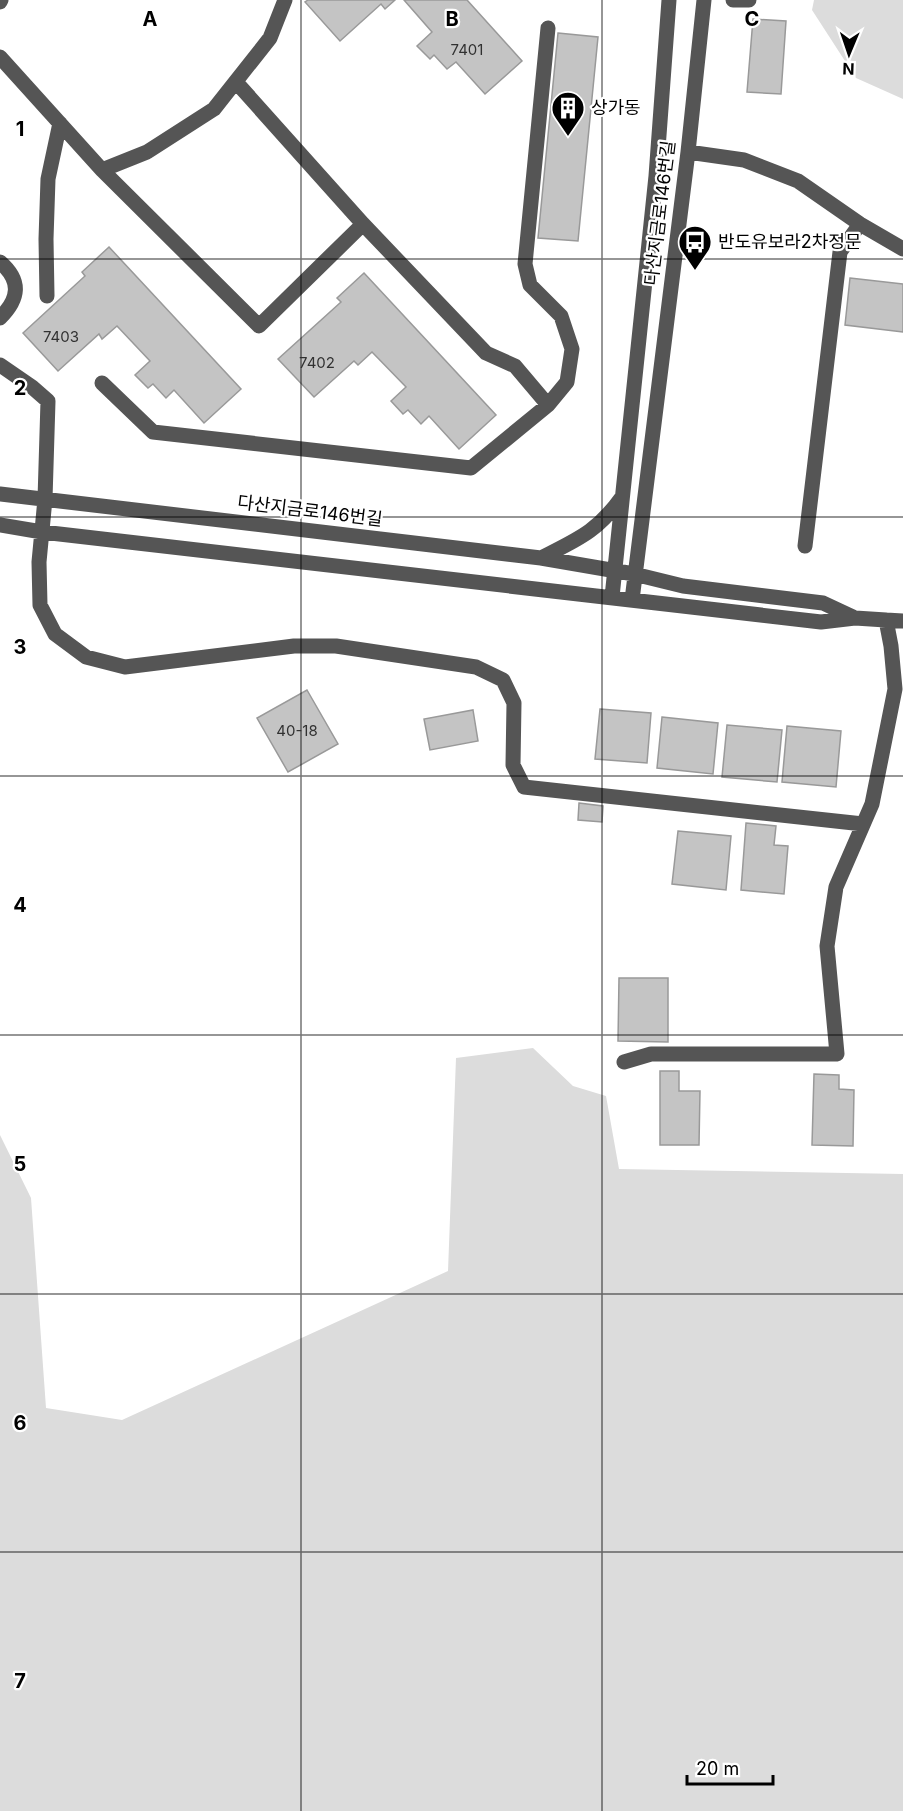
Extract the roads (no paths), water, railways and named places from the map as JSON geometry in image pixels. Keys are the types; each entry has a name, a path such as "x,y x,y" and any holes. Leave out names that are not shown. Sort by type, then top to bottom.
{"street":[{"path":"102,170 147,152 214,109 270,38 285,0"},
{"name":"다산지금로146번길","path":"612,597 656,176 669,0"},
{"name":"다산지금로146번길","path":"632,600 688,152 704,0"},
{"path":"733,0 749,0"},
{"path":"102,383 153,432 471,468 548,405 567,382 572,349 561,316 530,285 525,264 548,28"},
{"path":"0,57 102,170 259,326 363,224"},
{"path":"236,82 363,224 486,353 515,366 548,405"},
{"path":"47,296 48,179 60,123"},
{"path":"688,152 744,160 798,181 860,224 903,249"},
{"path":"805,546 840,252 860,224"},
{"path":"0,262 12,275 16,291 11,307 0,318"},
{"path":"0,365 48,401 45,499 39,562 40,605 55,634 87,657 124,667 294,646 336,646 476,668 503,680 514,703 513,765 524,787 863,824"},
{"name":"다산지금로146번길","path":"0,494 541,558 634,574 683,586 823,603 855,618"},
{"path":"541,558 584,536 608,517 624,494"},
{"path":"0,525 42,532 821,622 855,618 903,621"},
{"path":"624,1062 651,1054 837,1054 828,946 836,887 872,804 895,689 886,620"}],"place":[{"name":"상가동","path":"568,137"},
{"name":"반도유보라2차정문","path":"695,271"}]}
